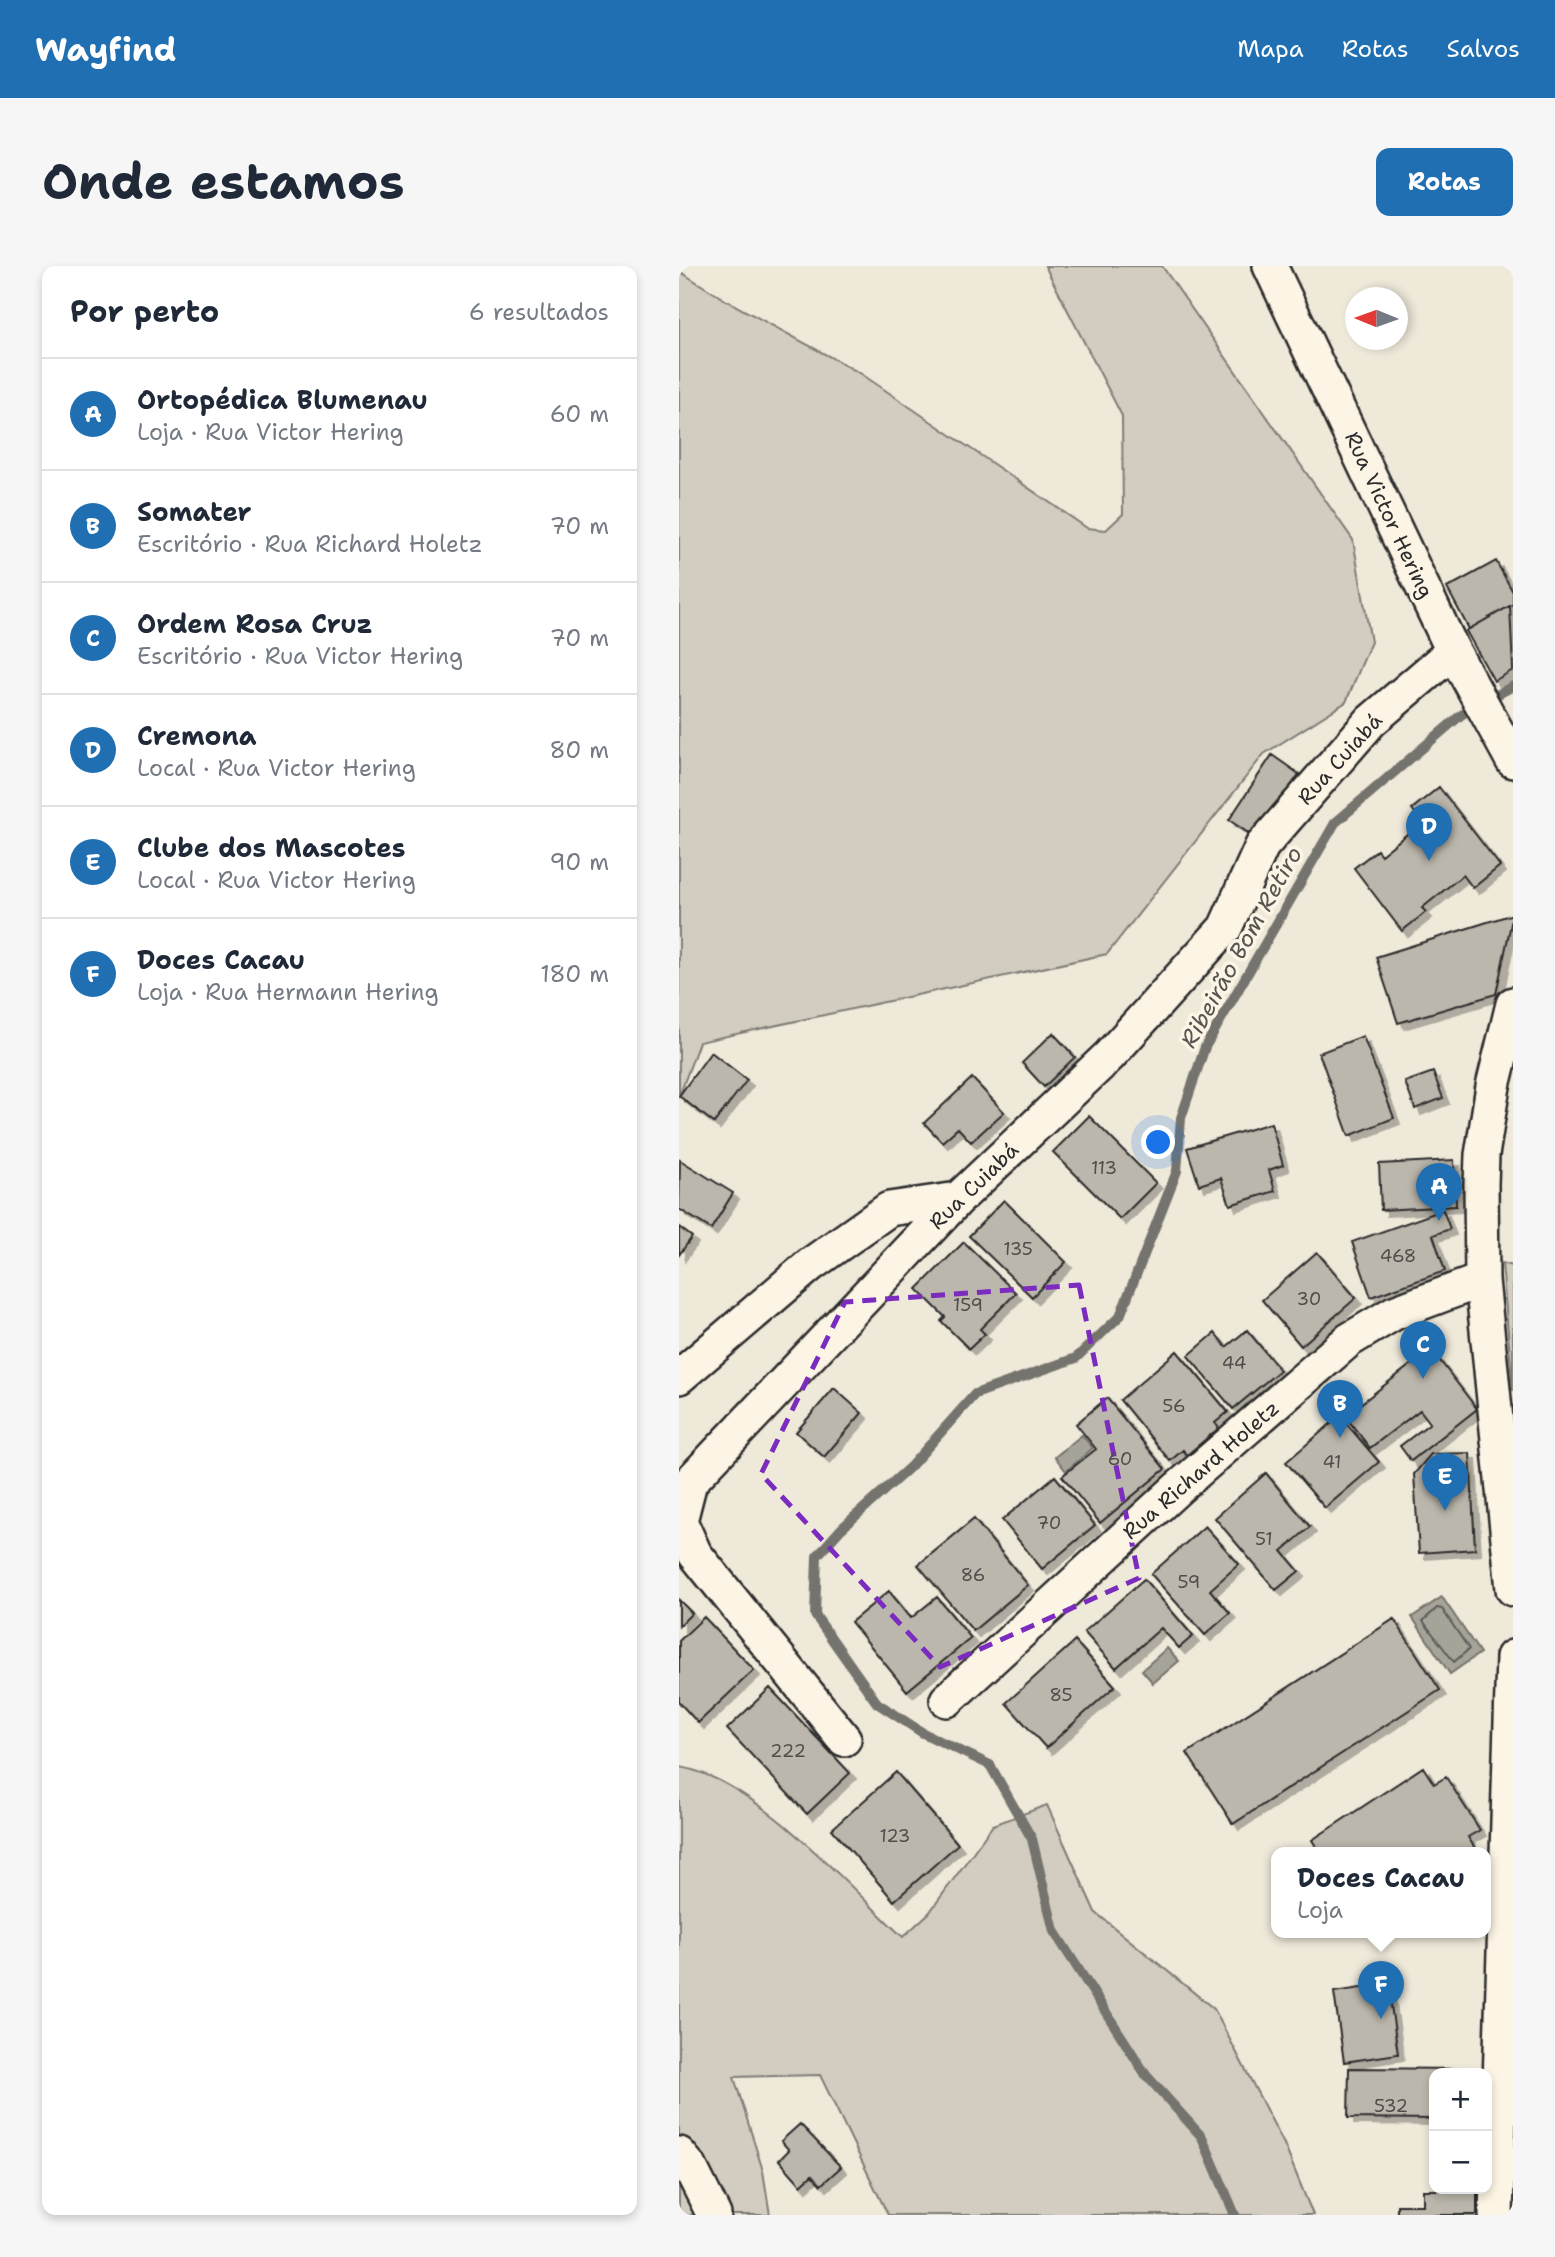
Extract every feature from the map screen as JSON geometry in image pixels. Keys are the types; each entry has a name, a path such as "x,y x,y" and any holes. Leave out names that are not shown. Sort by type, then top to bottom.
{"street":[{"name":"Rua Victor Hering","path":"1270,266 1453,651 1513,761"},
{"name":"Rua Cuiabá","path":"844,1739 695,1555 680,1521 690,1482 958,1199 1109,1056 1225,928 1262,846 1371,721 1453,651"},
{"path":"1513,1004 1493,1086 1482,1155 1482,1280 1504,1434 1513,1589"},
{"path":"679,1377 810,1265 889,1209 958,1199"},
{"name":"Rua Richard Holetz","path":"947,1700 1178,1488 1349,1340 1394,1313 1482,1280"},
{"path":"1496,2215 1513,1657"},
{"path":"679,2154 690,2167 714,2215"}],"highlighted area":[{"path":"1079,1285 1139,1578 940,1667 761,1474 845,1302"}],"shaded area":[{"path":"1045,266 1162,266 1353,540 1371,642 1346,702 1264,754 1107,954 699,1042 679,1097 679,271 727,301 860,373 1087,528 1106,530 1123,514 1122,416"},
{"path":"1502,1263 1513,1266 1513,1391"},
{"path":"679,1767 708,1775 738,1791 768,1812 827,1863 903,1937 929,1913 993,1825 1047,1805 1095,1912 1214,2009 1284,2144 1313,2215 888,2215 820,2075 734,2077 763,2171 770,2215 679,2215"}],"water":[{"path":"1082,1435 1093,1448 1066,1471 1055,1457"},
{"path":"1442,1597 1480,1653 1450,1674 1412,1617"},
{"path":"1167,1648 1179,1661 1153,1683 1142,1670"}],"building":[{"path":"1496,561 1513,592 1513,604 1469,629 1447,588"},
{"path":"1510,606 1513,670 1494,681 1466,631"},
{"path":"1272,755 1299,774 1257,839 1229,820"},
{"path":"1439,787 1500,866 1473,888 1463,875 1422,908 1426,912 1402,931 1354,868 1377,850 1381,855 1422,822 1412,809"},
{"path":"1513,914 1496,994 1398,1023 1376,957"},
{"path":"1053,1033 1075,1057 1044,1087 1022,1063"},
{"path":"1363,1036 1394,1118 1349,1136 1319,1053"},
{"path":"711,1052 747,1080 714,1123 679,1096"},
{"path":"1433,1072 1443,1098 1415,1109 1405,1082"},
{"path":"972,1078 1004,1112 971,1142 958,1128 942,1142 924,1123"},
{"path":"1089,1116 1156,1183 1120,1219 1053,1152"},
{"path":"1271,1123 1283,1165 1269,1170 1275,1191 1230,1205 1221,1178 1199,1185 1187,1148"},
{"path":"680,1160 733,1193 711,1229 679,1209"},
{"path":"1454,1160 1456,1206 1381,1210 1379,1164"},
{"path":"1004,1200 1066,1262 1032,1297 969,1236"},
{"path":"1443,1210 1450,1229 1433,1235 1445,1271 1371,1297 1352,1242"},
{"path":"679,1227 692,1237 679,1255"},
{"path":"964,1242 1016,1293 980,1329 985,1334 969,1349 941,1321 945,1317 917,1289"},
{"path":"1317,1252 1356,1298 1301,1346 1262,1300"},
{"path":"1247,1330 1280,1370 1233,1409 1188,1356 1215,1333 1226,1347"},
{"path":"1431,1349 1477,1409 1411,1461 1400,1446 1430,1423 1420,1410 1370,1448 1345,1416"},
{"path":"1177,1351 1228,1412 1215,1423 1219,1428 1187,1455 1183,1450 1170,1461 1120,1400"},
{"path":"834,1388 862,1413 824,1457 796,1432"},
{"path":"1107,1398 1165,1469 1100,1523 1062,1476 1096,1449 1076,1424"},
{"path":"1340,1416 1379,1462 1325,1508 1286,1462"},
{"path":"1470,1453 1475,1549 1419,1553 1414,1474 1431,1454"},
{"path":"1266,1473 1310,1527 1282,1551 1299,1571 1276,1590 1215,1518"},
{"path":"1055,1476 1095,1525 1042,1569 1002,1520"},
{"path":"974,1519 1028,1585 973,1631 918,1565"},
{"path":"1205,1526 1239,1564 1210,1590 1230,1613 1205,1635 1151,1574"},
{"path":"1144,1579 1193,1636 1179,1648 1161,1628 1116,1668 1084,1632"},
{"path":"889,1591 911,1618 937,1597 971,1638 907,1691 851,1622"},
{"path":"679,1600 692,1613 679,1626"},
{"path":"704,1617 754,1670 698,1723 679,1702 679,1641"},
{"path":"1394,1619 1440,1690 1233,1824 1187,1753"},
{"path":"1075,1641 1115,1686 1046,1748 1006,1703"},
{"path":"770,1688 850,1773 807,1814 727,1729"},
{"path":"1423,1767 1434,1784 1446,1777 1480,1830 1468,1837 1474,1847 1316,1847 1312,1840"},
{"path":"896,1772 958,1844 894,1901 832,1829"},
{"path":"1388,1984 1398,2054 1344,2062 1334,1992"},
{"path":"1349,2068 1429,2069 1429,2119 1348,2118"},
{"path":"800,2124 841,2167 821,2185 812,2175 801,2185 779,2160 789,2150 781,2141"},
{"path":"1423,2190 1429,2190 1429,2194 1477,2194 1477,2215 1397,2215 1397,2205 1423,2205"}],"waterway":[{"name":"Ribeirão Bom Retiro","path":"1235,2215 1202,2137 1146,2075 1054,1931 1032,1839 990,1765 923,1733 877,1703 815,1615 817,1556 841,1529 910,1467 975,1394 1076,1358 1120,1316 1177,1171 1181,1118 1205,1047 1335,823 1461,715 1513,686"}],"place":[{"name":"Cremona","path":"1429,861"},
{"name":"Ortopédica Blumenau","path":"1439,1221"},
{"name":"Ordem Rosa Cruz","path":"1423,1379"},
{"name":"Somater","path":"1340,1438"},
{"name":"Clube dos Mascotes","path":"1445,1511"},
{"name":"Doces Cacau","path":"1381,2019"}]}
